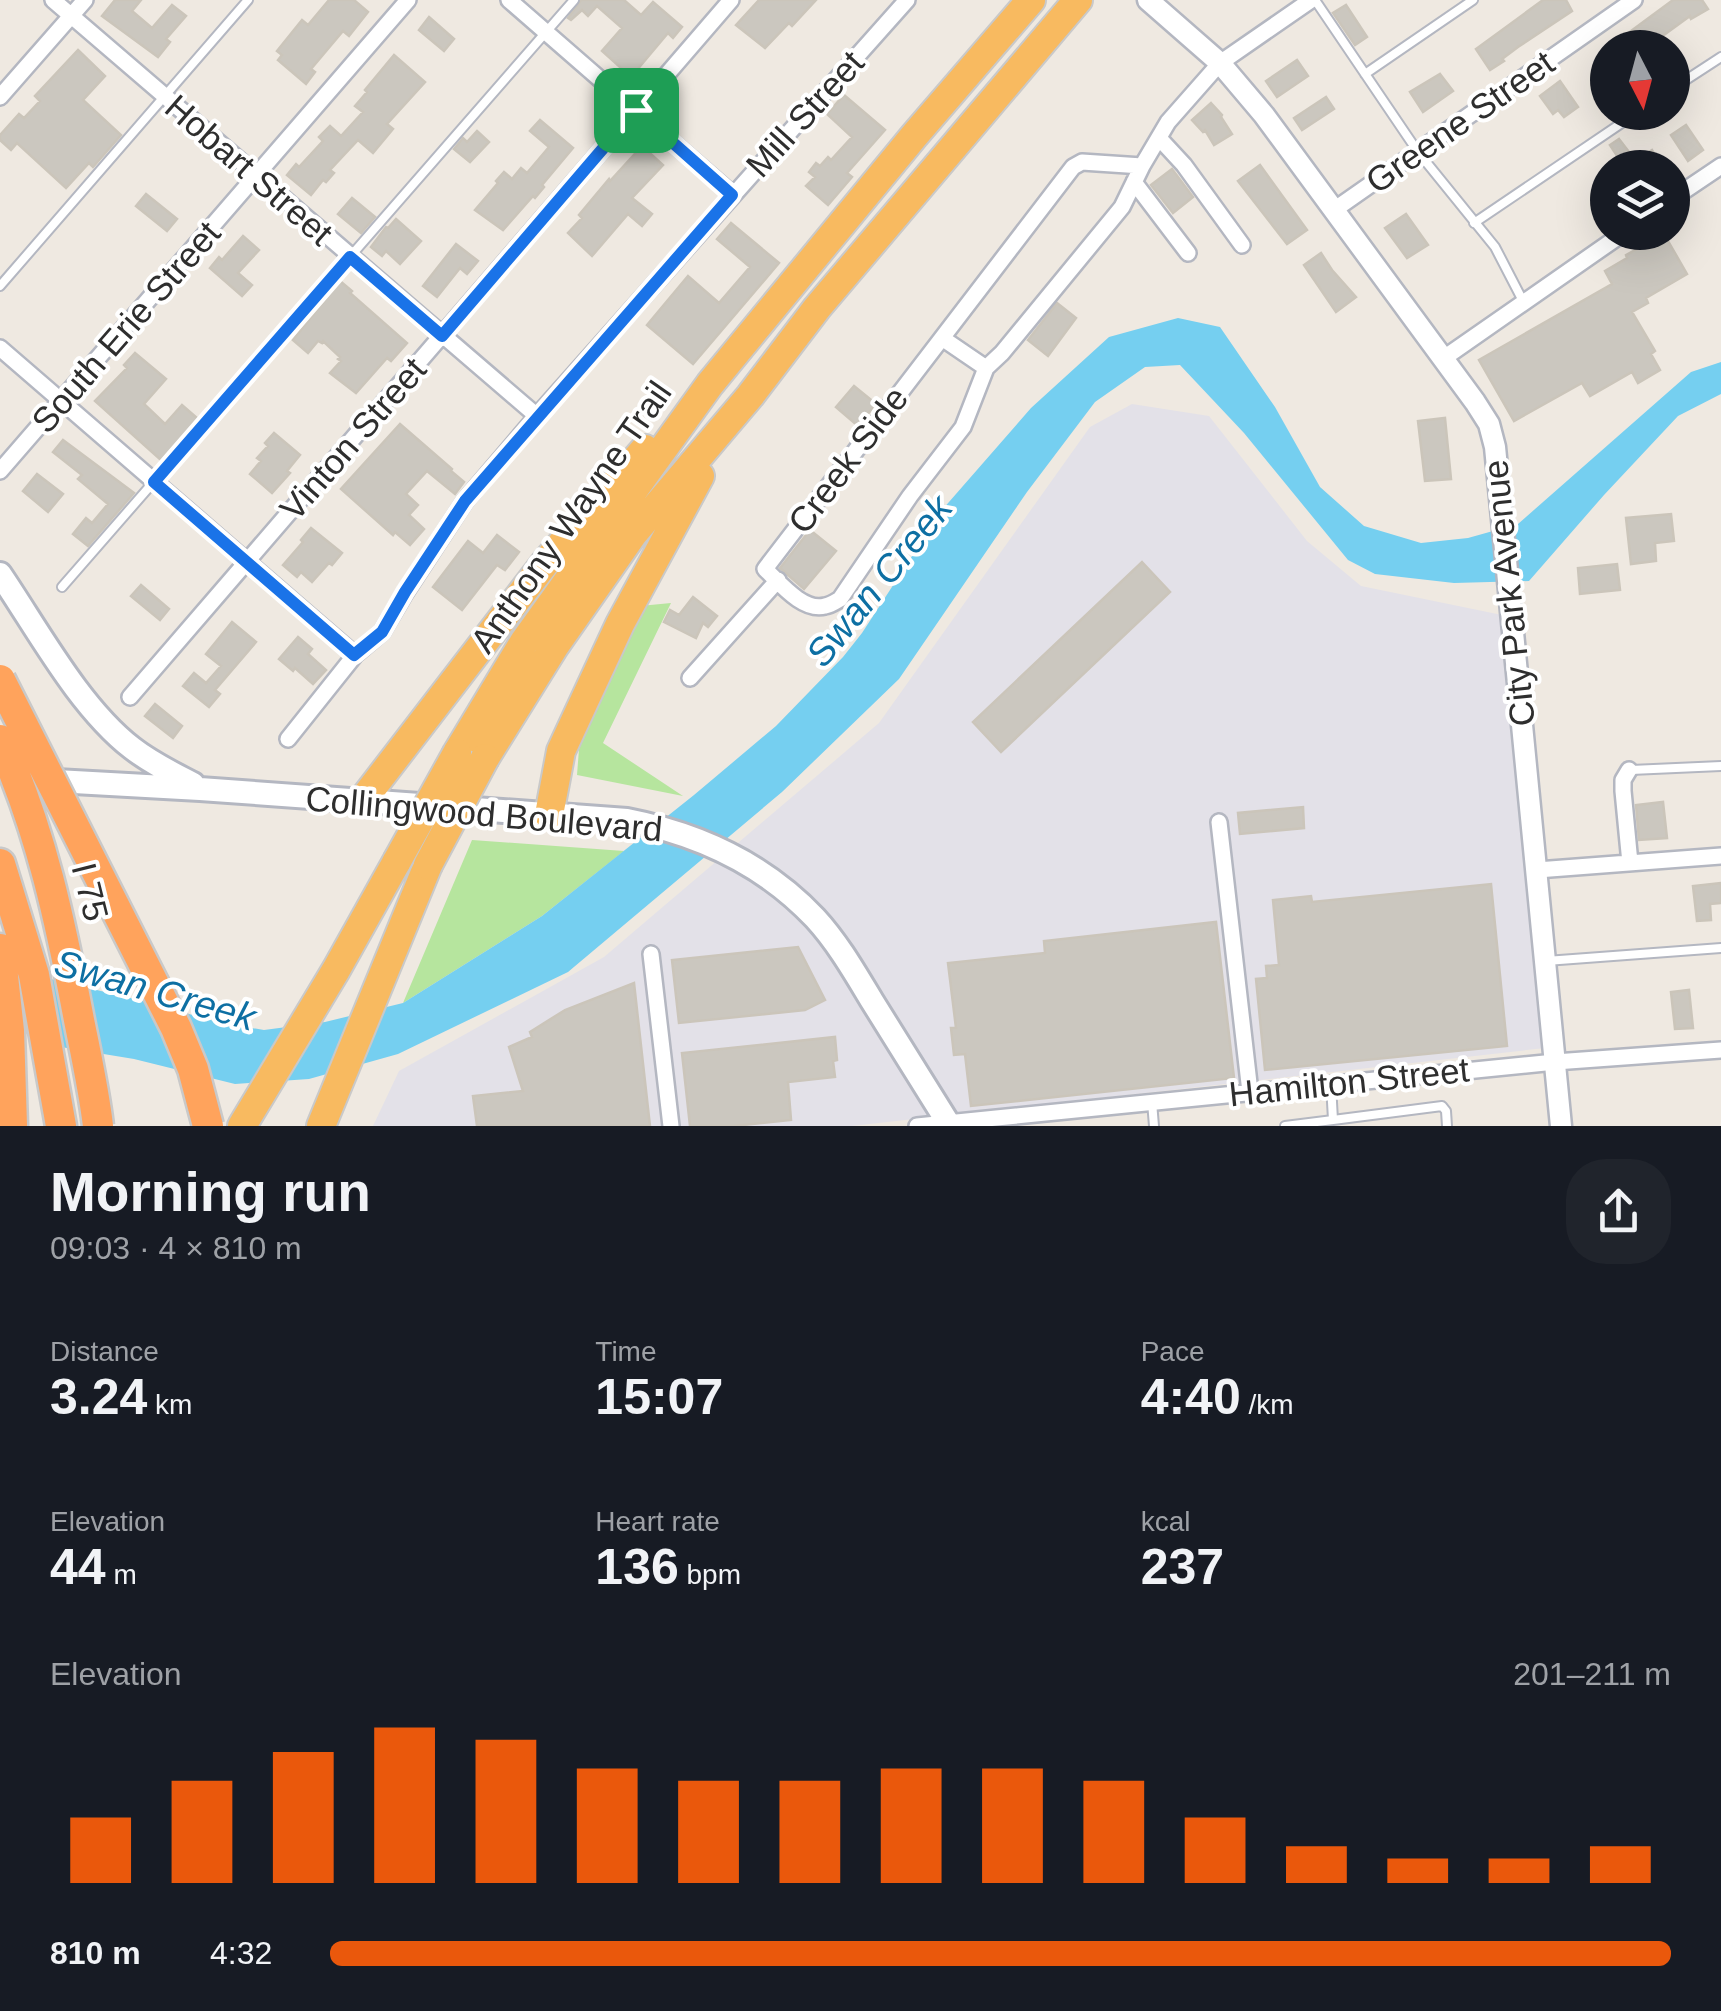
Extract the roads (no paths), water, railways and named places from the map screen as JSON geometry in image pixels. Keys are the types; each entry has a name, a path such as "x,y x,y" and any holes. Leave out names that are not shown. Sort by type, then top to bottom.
{"highway":[{"name":"Anthony Wayne Trail","path":"323,1121 471,756 524,642 710,384 1031,0"},
{"name":"Anthony Wayne Trail","path":"243,1124 397,861 633,534 750,396 817,308 1078,0"},
{"path":"362,801 545,563 632,463 710,384"},
{"path":"549,815 560,752 620,624 687,496 750,396"},
{"path":"0,680 176,1028 208,1126"},
{"name":"I 75","path":"0,740 38,838 70,967 98,1126"},
{"path":"0,864 34,974 61,1126"},
{"path":"0,950 9,1031 12,1126"}],"main road":[{"path":"0,574 79,693 104,723 132,748 200,788"},
{"name":"Collingwood Boulevard","path":"0,778 200,788 627,820 693,837 740,858 798,901 834,942 948,1124"}],"street":[{"name":"Hobart Street","path":"53,0 537,416"},
{"path":"0,97 85,0"},
{"name":"South Erie Street","path":"0,471 408,0"},
{"path":"509,0 732,195"},
{"name":"Vinton Street","path":"130,697 732,0"},
{"name":"Mill Street","path":"288,738 354,655 382,632 465,501 907,0"},
{"name":"City Park Avenue","path":"1148,0 1220,63 1264,116 1489,424 1561,1126"},
{"name":"Creek Side","path":"1142,166 1082,162 1073,166 765,569 808,606 823,607 840,599 910,496 963,428 986,368 1002,354 1122,206 1168,122 1220,63 1313,0"},
{"name":"Greene Street","path":"1334,210 1624,3"},
{"path":"1159,138 1184,165 1242,245"},
{"path":"1690,188 1721,166"},
{"path":"1134,182 1188,253"},
{"path":"1444,358 1599,250"},
{"path":"942,338 986,368"},
{"path":"0,348 354,655"},
{"name":"Creek Side","path":"690,678 778,580"},
{"path":"1629,770 1623,792 1630,862"},
{"path":"1219,822 1250,1092"},
{"path":"1537,870 1721,856"},
{"path":"651,954 670,1126"},
{"name":"Hamilton Street","path":"917,1126 1555,1062 1721,1050"}],"lane":[{"path":"0,286 248,0"},
{"path":"62,588 574,0"},
{"path":"1313,0 1418,152 1495,247 1524,302"},
{"path":"1365,74 1473,0"},
{"path":"1690,77 1721,56"},
{"path":"1474,222 1611,130"},
{"path":"1629,770 1721,766"},
{"path":"1546,961 1721,948"},
{"path":"1330,1084 1333,1120"},
{"path":"1152,1102 1154,1126"},
{"path":"1285,1126 1442,1106 1447,1126"}],"water":[{"path":"1178,318 1220,327 1275,407 1320,487 1364,526 1421,543 1468,538 1518,524 1691,372 1721,362 1721,394 1678,416 1529,581 1454,583 1375,574 1348,560 1244,433 1180,365 1145,367 1095,402 1027,492 899,679 782,792 568,972 398,1054 309,1079 235,1084 134,1059 61,1047 0,1023 0,967 221,1023 264,1030 325,1022 403,1003 542,916 776,726 843,657 942,510 1031,408 1109,337"}],"water label":[{"name":"Swan Creek","path":"879,581"},
{"name":"Swan Creek","path":"155,990"}]}
